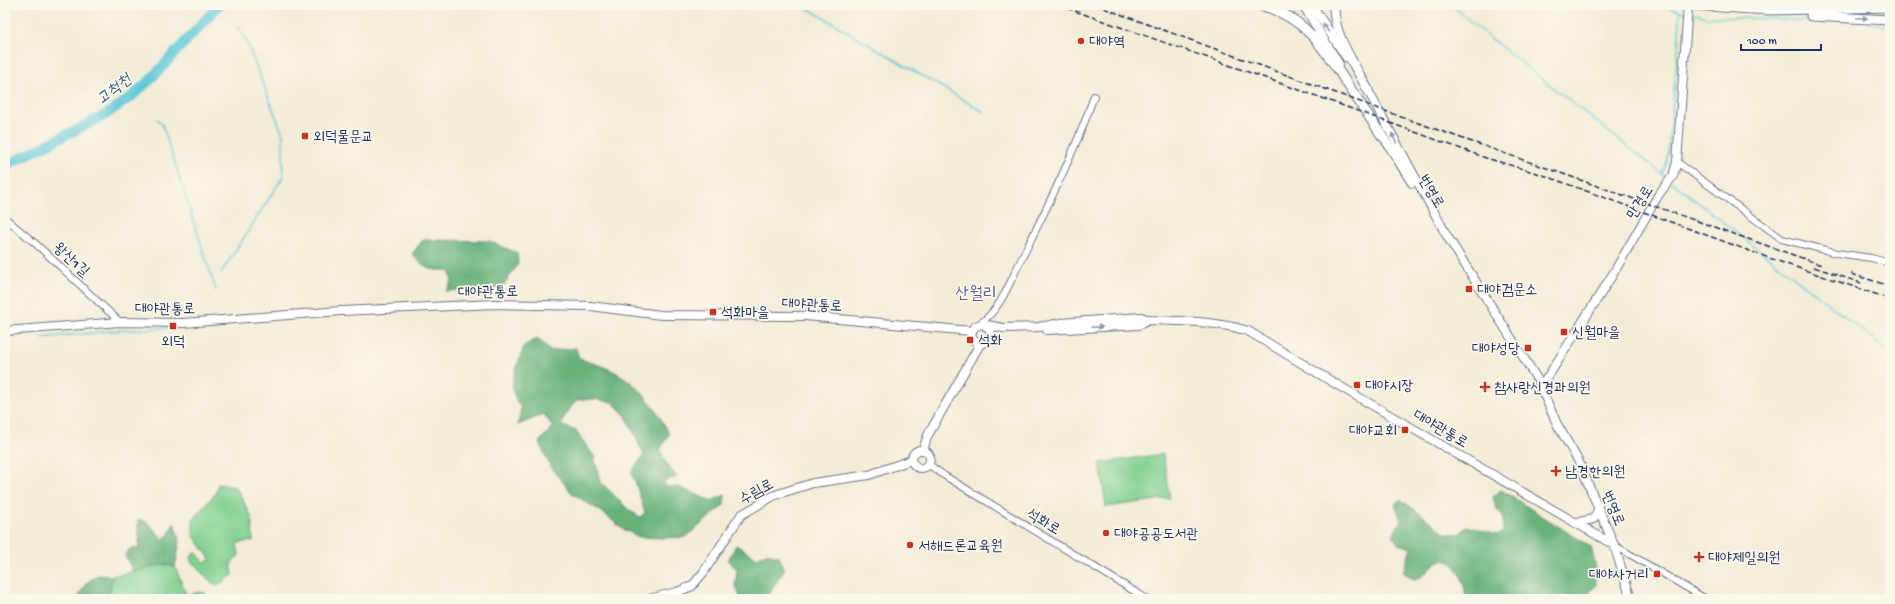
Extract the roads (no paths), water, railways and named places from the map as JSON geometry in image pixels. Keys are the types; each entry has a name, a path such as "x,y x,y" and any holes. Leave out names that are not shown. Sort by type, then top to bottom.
{"highway":[{"path":"1259,5 1280,12 1289,17 1300,24 1312,35 1335,65 1382,136"},
{"path":"1334,5 1334,22 1338,33 1368,90"},
{"path":"1689,10 1702,7 1768,10 1890,7"},
{"path":"1768,10 1800,15 1890,20"}],"main road":[{"name":"번영로","path":"1303,5 1447,243 1540,389 1579,462 1614,545 1631,599"},
{"name":"번영로","path":"1312,5 1368,90 1402,156 1447,236 1537,379 1540,389"},
{"name":"만경로","path":"1540,389 1665,186 1673,176 1677,162 1689,10"},
{"name":"대야관통로","path":"5,331 120,322 183,323 341,311 494,304 590,306 661,315 805,316 971,331"},
{"name":"대야관통로","path":"984,325 1004,328 1039,327 1061,323 1141,317 1149,320 1210,322 1248,331 1341,387 1614,545"},
{"name":"대야관통로","path":"990,338 1004,332 1139,325 1149,320"},
{"path":"984,325 990,329 990,338 984,343 980,344 973,340 971,331 974,327 984,325"},
{"name":"수림로","path":"650,599 677,592 692,586 703,573 741,516 775,495 813,483 869,476 912,460 914,453 923,450 928,435 980,344"},
{"path":"912,460 914,465 919,468 925,467 930,461 929,454 923,450"},
{"path":"1575,523 1593,519 1597,514 1598,506"}],"street":[{"path":"984,325 993,313 1043,216 1096,96 1080,144 1070,168 984,325"},
{"path":"1677,162 1782,239 1837,253 1871,258 1890,264"},
{"name":"왕산1길","path":"5,218 36,244 120,322"},
{"name":"석화로","path":"928,464 945,476 1147,599"},
{"name":"대야관통로","path":"1614,545 1706,599"}],"waterway":[{"name":"고척천","path":"5,166 107,114 131,97 150,80 219,5"},
{"path":"802,5 984,112"},
{"path":"1452,5 1474,25 1667,178"},
{"path":"1656,5 1685,12"},
{"path":"1662,173 1667,162 1679,38 1680,11"},
{"path":"1691,13 1707,17 1824,21"},
{"path":"1868,23 1890,26"},
{"path":"221,273 283,177 283,135 246,40 237,27"},
{"path":"157,119 162,124 216,290"},
{"path":"1672,182 1890,352"},
{"path":"41,338 111,331 219,325"}],"railway":[{"path":"1058,5 1322,98 1486,158 1540,174 1769,258 1890,299"},
{"path":"1095,5 1407,119 1822,265"},
{"path":"1814,267 1861,283"},
{"path":"1851,274 1890,286"}],"place":[{"name":"대야역","path":"1081,41"},
{"name":"외덕물문교","path":"305,136"},
{"name":"대야검문소","path":"1469,289"},
{"name":"석화마을","path":"713,312"},
{"name":"외덕","path":"173,326"},
{"name":"신월마을","path":"1564,332"},
{"name":"석화","path":"970,340"},
{"name":"대야성당","path":"1528,348"},
{"name":"대야시장","path":"1357,385"},
{"name":"참사랑신경과의원","path":"1485,387"},
{"name":"대야교회","path":"1405,430"},
{"name":"남경한의원","path":"1556,471"},
{"name":"대야공공도서관","path":"1106,533"},
{"name":"서해드론교육원","path":"910,545"},
{"name":"대야제일의원","path":"1699,557"},
{"name":"대야사거리","path":"1657,574"}],"district":[{"name":"산월리","path":"976,292"}]}
